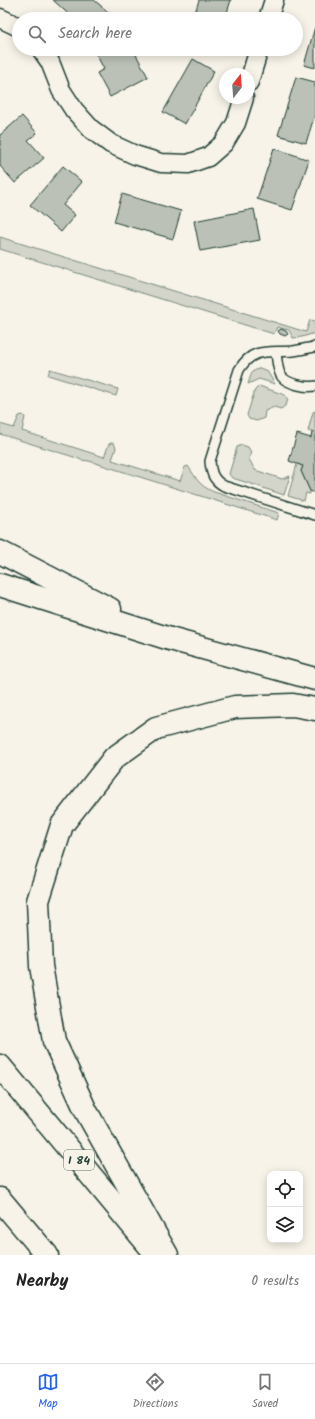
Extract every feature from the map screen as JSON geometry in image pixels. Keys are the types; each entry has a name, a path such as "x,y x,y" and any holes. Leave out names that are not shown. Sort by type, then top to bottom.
{"highway":[{"path":"0,552 170,639"},
{"path":"0,585 170,639 315,679"},
{"path":"166,1255 86,1111 54,1041 41,966 38,901 62,825 114,758 156,728 235,707 293,705 315,709"},
{"name":"I 84","path":"0,1066 157,1255"},
{"path":"0,1199 47,1255"}],"street":[{"path":"270,12 274,0"},
{"path":"0,18 12,24"},
{"path":"46,56 74,110 91,129 111,144 135,155 160,162 188,164 208,157 224,143 236,123 242,104"},
{"path":"253,68 257,56"}],"lane":[{"path":"315,347 294,351 260,352 243,364 239,370 210,461 211,472 217,482 224,486 315,515"},
{"path":"276,352 279,370 282,377 308,387 315,386"}],"shaded area":[{"path":"0,237 306,332 310,320 315,321 315,333 293,338 289,330 277,327 274,334 0,249"},
{"path":"260,368 267,371 275,384 259,379 248,384 252,372"},
{"path":"50,369 118,389 116,396 48,375"},
{"path":"259,386 285,395 288,400 286,405 281,409 274,407 265,411 264,418 257,421 249,419 247,415 255,390"},
{"path":"315,411 315,431 312,432 308,431 313,412"},
{"path":"23,415 25,417 22,431 104,457 109,444 114,443 116,448 112,460 180,481 185,467 188,466 204,487 214,492 279,513 277,520 0,434 0,424 14,428 19,416"},
{"path":"242,445 248,447 251,452 249,459 255,470 282,479 290,476 284,495 232,478 229,474 237,447"},
{"path":"297,464 303,466 301,471 310,491 310,494 306,493 304,501 288,496"}],"building":[{"path":"53,0 94,0 108,12 66,12"},
{"path":"199,0 231,0 227,12 195,12"},
{"path":"315,27 315,68 304,65"},
{"path":"97,56 137,56 148,77 110,97 97,73 104,69"},
{"path":"193,59 214,71 185,124 163,112"},
{"path":"296,77 315,82 315,114 306,143 278,135"},
{"path":"22,116 37,133 28,140 44,158 15,183 0,166 0,135"},
{"path":"274,148 309,160 292,210 257,199"},
{"path":"63,166 82,182 63,205 75,215 61,232 30,205"},
{"path":"122,194 181,211 173,239 114,222"},
{"path":"254,209 260,240 200,251 194,221"},
{"path":"281,329 286,331 288,334 285,336 280,334 278,331"},
{"path":"315,431 315,493 310,491 301,471 303,466 289,461 297,434 311,438 312,432"}]}
